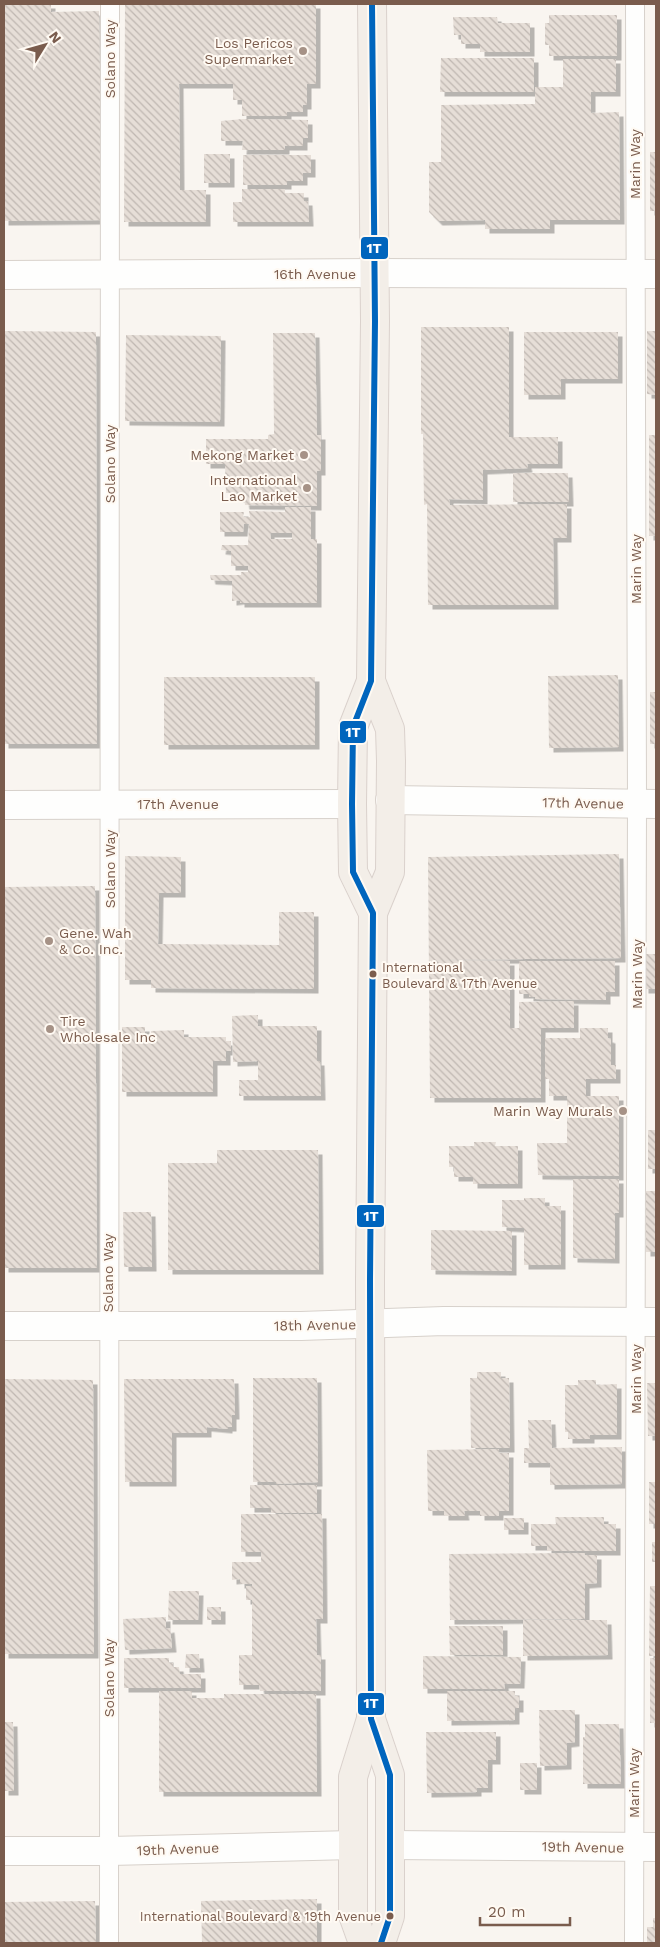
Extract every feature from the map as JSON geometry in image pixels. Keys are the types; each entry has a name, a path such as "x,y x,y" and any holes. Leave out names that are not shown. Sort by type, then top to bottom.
{"main road":[{"path":"372,4 375,274 371,681 352,727 352,804 353,872 373,913"},
{"path":"363,1943 353,1915 352,1845 353,1776 371,1719 370,1324 373,913 390,872 390,729 371,681"},
{"path":"371,1719 390,1775 390,1916 381,1943"}],"street":[{"name":"16th Avenue","path":"4,275 646,274"},
{"name":"17th Avenue","path":"390,800 647,804"},
{"name":"17th Avenue","path":"4,804 352,804"},
{"name":"18th Avenue","path":"4,1326 301,1326 444,1321 646,1322"},
{"name":"19th Avenue","path":"4,1851 110,1851 352,1845"},
{"name":"19th Avenue","path":"390,1846 645,1847"}],"lane":[{"name":"Solano Way","path":"109,1943 110,4"},
{"name":"Marin Way","path":"634,1943 645,1847 647,804 646,274 635,4"}],"building":[{"path":"4,4 51,4 51,12 99,11 102,220 4,221"},
{"path":"125,4 316,4 316,84 307,84 307,105 303,105 303,112 287,112 287,116 242,116 242,100 233,100 233,84 179,84 180,190 206,190 206,222 124,222"},
{"path":"549,15 617,15 617,56 549,56 549,45 545,45 545,23 549,23"},
{"path":"453,17 497,17 498,23 530,23 530,52 480,52 480,44 461,44 461,35 454,35"},
{"path":"441,58 534,58 534,92 440,92"},
{"path":"563,59 616,59 616,92 591,92 591,113 619,112 620,220 550,220 550,229 485,229 485,220 438,221 429,212 429,162 441,162 441,105 535,104 535,87 563,87"},
{"path":"243,119 308,120 308,138 303,138 303,146 285,146 285,150 242,150 243,141 221,141 221,121"},
{"path":"650,152 656,152 656,211 650,211"},
{"path":"204,154 230,154 230,183 204,183"},
{"path":"243,155 311,155 311,173 303,173 303,181 287,181 287,185 243,185"},
{"path":"242,189 285,189 285,193 304,193 304,201 308,201 309,222 233,222 233,202 242,202"},
{"path":"421,327 509,327 509,437 558,437 558,464 527,464 528,468 483,470 483,500 449,499 450,505 567,504 567,538 553,538 554,605 428,605 427,504 424,505 423,434 421,434"},
{"path":"4,331 96,332 97,744 4,744"},
{"path":"647,331 656,331 656,395 647,394"},
{"path":"524,332 618,332 618,379 561,379 561,395 524,395"},
{"path":"273,333 315,333 317,435 321,435 321,471 317,471 317,506 245,505 244,498 239,498 239,493 226,493 225,464 206,464 206,439 268,439 268,435 274,434"},
{"path":"126,335 221,336 220,422 125,421"},
{"path":"649,435 656,435 656,536 649,536"},
{"path":"513,473 568,473 569,502 513,502"},
{"path":"285,507 311,507 311,539 317,539 317,603 240,603 240,600 232,601 232,581 211,580 210,575 241,575 241,572 248,572 248,566 231,566 231,551 221,550 222,545 248,545 249,524 244,524 243,532 220,532 220,512 244,512 243,517 250,517 249,511 285,512","holes":["270,533 292,533 292,539 271,539"]},
{"path":"618,675 619,747 549,748 548,676"},
{"path":"164,677 315,677 315,745 164,745"},
{"path":"650,692 656,692 656,744 650,744"},
{"path":"619,854 621,958 434,960 510,961 510,1028 519,1028 519,1002 574,1001 574,1028 541,1028 541,1098 430,1098 428,857"},
{"path":"125,856 181,857 181,893 159,893 158,944 279,945 279,912 314,912 314,989 151,988 151,980 125,980"},
{"path":"95,886 97,1268 4,1268 4,887"},
{"path":"644,954 656,954 656,989 644,989"},
{"path":"519,961 615,961 615,992 606,992 606,1000 535,999 535,997 529,997 529,994 519,994"},
{"path":"258,1015 258,1026 317,1026 317,1061 320,1061 321,1096 239,1096 239,1080 258,1080 258,1061 233,1062 232,1016"},
{"path":"122,1027 145,1027 145,1038 151,1038 151,1031 184,1030 184,1037 226,1037 226,1041 231,1041 231,1051 226,1051 226,1061 213,1061 213,1092 122,1092"},
{"path":"580,1028 608,1028 608,1038 611,1039 611,1065 616,1065 616,1079 586,1079 586,1096 619,1096 619,1176 538,1175 537,1143 567,1143 567,1096 549,1096 549,1079 545,1079 545,1038 580,1038"},
{"path":"648,1130 656,1130 656,1169 648,1169"},
{"path":"474,1142 496,1142 495,1146 518,1146 518,1184 473,1184 473,1177 454,1177 454,1167 449,1167 449,1146 474,1146"},
{"path":"217,1150 318,1150 319,1270 168,1270 168,1163 217,1163"},
{"path":"573,1179 619,1179 619,1213 615,1213 615,1259 573,1258"},
{"path":"646,1191 656,1191 656,1252 646,1252"},
{"path":"524,1198 545,1198 545,1206 561,1206 561,1265 524,1265 524,1228 502,1227 502,1200 524,1200"},
{"path":"123,1212 151,1212 152,1267 124,1267"},
{"path":"431,1230 512,1231 512,1271 431,1270"},
{"path":"477,1372 501,1372 501,1378 509,1378 510,1448 471,1448 470,1378 477,1378"},
{"path":"253,1378 317,1378 318,1482 276,1484 276,1482 253,1482"},
{"path":"4,1379 93,1380 94,1654 4,1654"},
{"path":"124,1379 234,1379 235,1415 232,1415 232,1427 228,1427 228,1429 207,1427 207,1433 172,1433 172,1482 125,1482"},
{"path":"578,1380 596,1380 596,1385 617,1384 617,1435 590,1435 590,1439 568,1439 568,1432 565,1432 565,1385 578,1385"},
{"path":"647,1383 656,1383 656,1436 648,1436"},
{"path":"528,1420 551,1420 552,1448 622,1447 622,1484 550,1485 550,1463 524,1463 524,1448 529,1448"},
{"path":"499,1449 499,1453 509,1453 509,1511 499,1511 499,1516 480,1516 480,1511 464,1511 465,1516 444,1516 444,1511 428,1511 427,1450"},
{"path":"649,1482 656,1482 656,1524 649,1524"},
{"path":"250,1485 317,1485 317,1513 271,1513 271,1508 250,1508"},
{"path":"241,1514 322,1514 323,1619 316,1619 317,1655 321,1655 321,1691 260,1691 259,1685 239,1685 239,1655 252,1655 252,1600 246,1600 246,1586 252,1586 252,1584 240,1584 240,1579 232,1580 232,1562 261,1562 261,1552 241,1552"},
{"path":"555,1517 604,1517 604,1524 616,1524 616,1551 547,1551 547,1546 531,1546 531,1524 556,1524"},
{"path":"504,1518 524,1518 524,1530 504,1530"},
{"path":"652,1542 656,1542 656,1562 652,1562"},
{"path":"585,1553 585,1555 597,1555 597,1583 585,1584 585,1619 450,1620 449,1554"},
{"path":"650,1586 656,1586 656,1656 649,1656"},
{"path":"169,1591 199,1591 198,1620 168,1620"},
{"path":"207,1607 221,1607 221,1620 207,1620"},
{"path":"166,1617 166,1629 170,1628 172,1648 125,1650 123,1619"},
{"path":"523,1620 607,1620 608,1655 523,1656"},
{"path":"449,1626 503,1626 503,1655 450,1655"},
{"path":"186,1654 199,1654 200,1668 185,1668"},
{"path":"423,1656 521,1657 520,1684 504,1684 505,1689 423,1689"},
{"path":"124,1658 169,1658 169,1663 173,1663 173,1667 179,1667 180,1674 201,1674 201,1688 124,1688"},
{"path":"650,1658 656,1658 656,1723 650,1723"},
{"path":"159,1691 192,1691 192,1698 224,1698 224,1694 316,1694 317,1792 159,1792"},
{"path":"447,1691 515,1691 515,1696 519,1696 519,1708 515,1708 515,1720 447,1721"},
{"path":"539,1710 575,1710 575,1742 567,1743 567,1765 540,1766"},
{"path":"4,1722 13,1722 14,1791 4,1791"},
{"path":"585,1724 619,1724 621,1784 583,1784 583,1737 585,1737"},
{"path":"426,1732 496,1732 496,1760 488,1760 488,1788 477,1788 477,1792 427,1793"},
{"path":"520,1763 537,1763 537,1790 520,1790"},
{"path":"317,1899 317,1943 202,1943 201,1901"},
{"path":"95,1901 96,1943 4,1943 4,1902"},
{"path":"653,1918 656,1918 656,1943 647,1943 647,1927 653,1927"}],"transit line":[{"name":"1T","path":"372,4 375,321 371,681 353,727 352,804 353,872 373,913 370,1280 371,1719 390,1775 390,1916 381,1943"}],"place":[{"name":"Los Pericos Supermarket","path":"303,51"},
{"name":"Mekong Market","path":"304,455"},
{"name":"International Lao Market","path":"307,488"},
{"name":"Gene. Wah & Co. Inc.","path":"49,941"},
{"name":"International Boulevard & 17th Avenue","path":"373,974"},
{"name":"Tire Wholesale Inc","path":"50,1029"},
{"name":"Marin Way Murals","path":"623,1111"},
{"name":"International Boulevard & 19th Avenue","path":"390,1916"}]}
